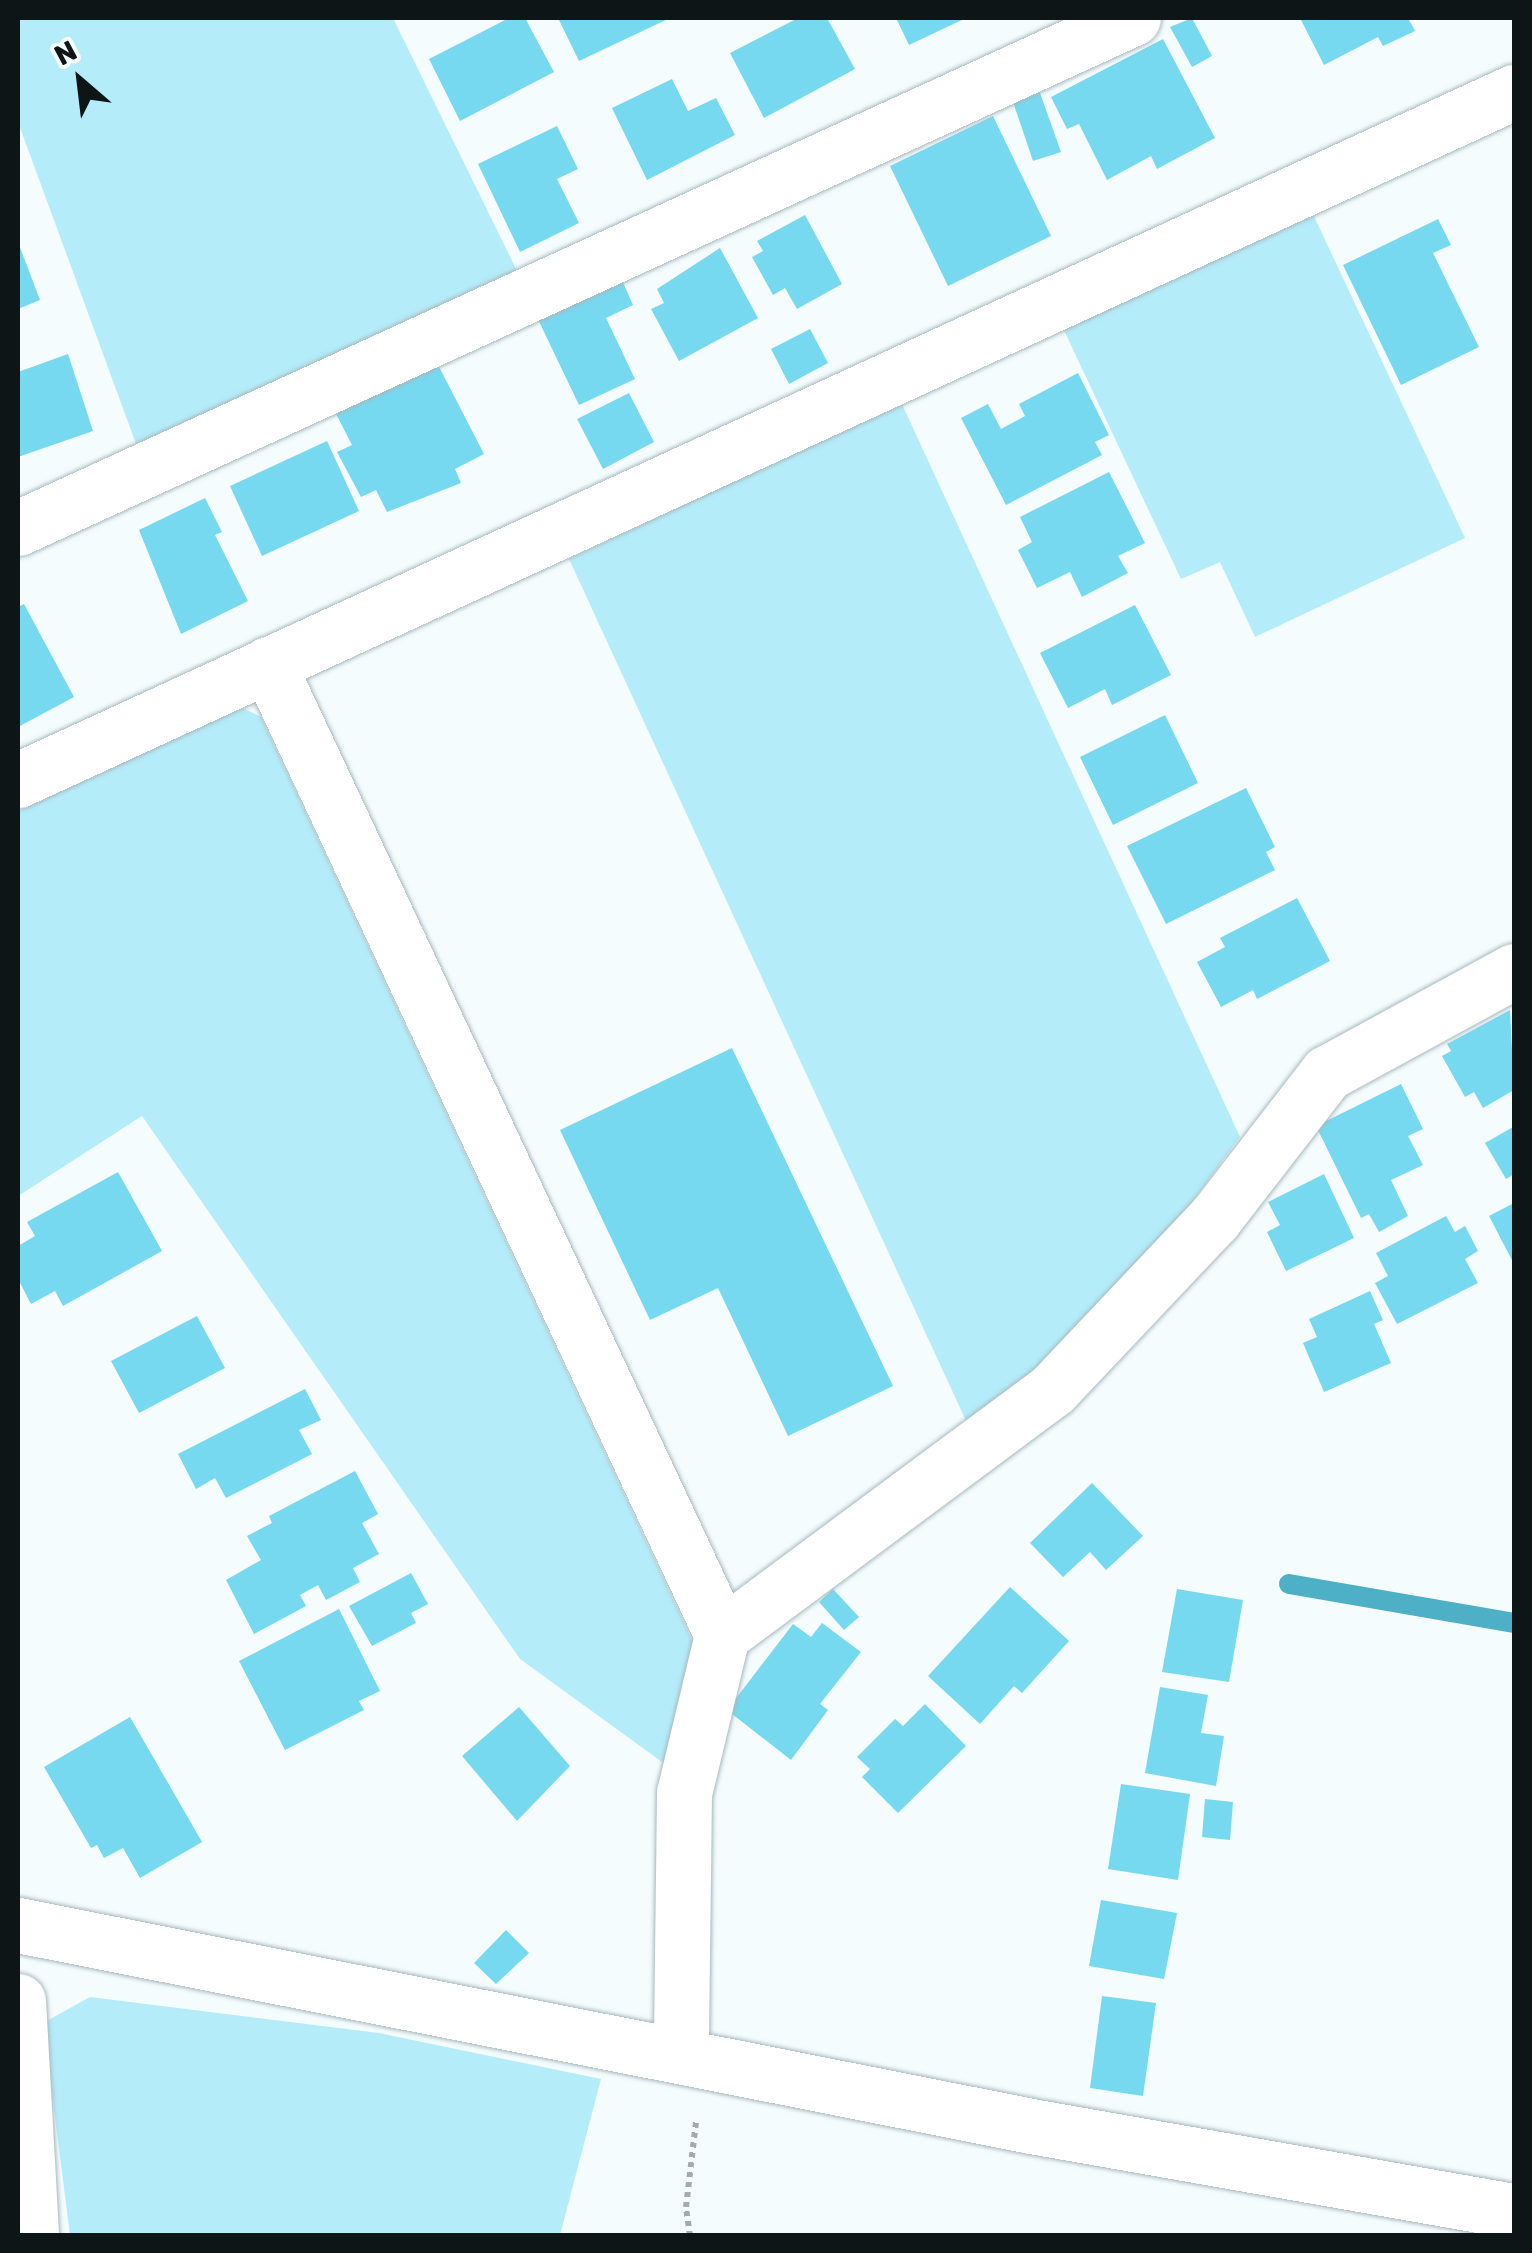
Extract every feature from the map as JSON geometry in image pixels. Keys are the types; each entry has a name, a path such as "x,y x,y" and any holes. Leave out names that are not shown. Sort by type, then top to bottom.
{"street":[{"path":"18,528 1133,18"},
{"path":"18,780 1514,92"},
{"path":"268,664 722,1634 684,1792 692,2058"},
{"path":"722,1634 1053,1388 1214,1219 1327,1073 1514,971"},
{"path":"18,1924 692,2058 1514,2211"},
{"path":"18,2002 31,2236"}],"path":[{"path":"690,2236 686,2207 692,2058"}],"shaded area":[{"path":"18,18 393,18 520,277 139,452 18,122"},
{"path":"1311,210 1465,538 1255,637 1220,562 1181,579 1062,326"},
{"path":"901,402 1240,1137 1172,1229 1039,1375 967,1423 569,559"},
{"path":"241,707 261,717 700,1657 669,1767 520,1659 142,1116 18,1196 18,811"},
{"path":"90,1997 379,2033 601,2079 560,2235 70,2235 43,2023"}],"building":[{"path":"509,18 525,18 554,72 460,121 429,59"},
{"path":"558,18 670,18 579,61"},
{"path":"798,18 827,18 855,69 764,118 730,53"},
{"path":"896,18 966,18 909,45"},
{"path":"1192,18 1212,56 1192,67 1170,27"},
{"path":"1300,18 1408,18 1415,31 1383,46 1378,37 1324,65"},
{"path":"1163,39 1215,138 1157,169 1151,156 1107,180 1079,124 1067,129 1051,97"},
{"path":"672,79 688,111 716,98 735,135 647,180 612,108"},
{"path":"1039,90 1061,152 1033,161 1012,99"},
{"path":"993,116 1051,236 948,286 890,166"},
{"path":"557,126 578,169 557,179 579,223 520,252 478,164"},
{"path":"805,215 842,284 797,309 785,288 773,295 752,257 763,251 757,241"},
{"path":"1438,219 1451,245 1433,253 1479,347 1401,385 1343,265"},
{"path":"18,242 40,300 18,309"},
{"path":"720,248 758,318 679,361 651,309 664,303 657,289"},
{"path":"618,271 633,305 606,318 635,379 579,405 534,311"},
{"path":"810,329 828,363 789,384 771,349"},
{"path":"68,354 93,431 18,457 18,372"},
{"path":"434,357 484,454 455,469 461,483 387,512 376,490 361,497 337,452 352,445 333,408"},
{"path":"1078,373 1109,435 1095,442 1102,455 1006,505 961,418 988,404 1001,429 1025,416 1019,404"},
{"path":"629,393 654,442 603,469 577,419"},
{"path":"327,441 359,511 262,556 230,486"},
{"path":"1109,472 1145,543 1118,556 1128,573 1082,597 1070,572 1037,588 1018,550 1032,542 1020,517"},
{"path":"205,498 222,532 215,535 248,601 181,634 139,530"},
{"path":"24,604 74,697 18,727 18,607"},
{"path":"1135,605 1171,675 1112,705 1105,689 1068,708 1040,653"},
{"path":"1165,715 1198,783 1113,825 1080,757"},
{"path":"1246,788 1275,847 1266,852 1275,870 1166,924 1127,846"},
{"path":"1297,898 1330,961 1257,999 1253,990 1221,1007 1197,962 1225,947 1220,938"},
{"path":"1510,1010 1514,1090 1483,1108 1474,1092 1465,1097 1442,1056 1451,1051 1447,1044"},
{"path":"732,1048 893,1386 788,1436 718,1288 650,1320 560,1130"},
{"path":"1401,1084 1423,1129 1408,1136 1423,1165 1391,1180 1408,1216 1379,1232 1369,1214 1361,1218 1316,1126"},
{"path":"1513,1127 1514,1174 1506,1179 1485,1143"},
{"path":"118,1172 162,1251 63,1306 55,1291 31,1304 18,1279 18,1246 35,1236 27,1222"},
{"path":"1324,1174 1354,1238 1286,1271 1267,1232 1280,1225 1268,1202"},
{"path":"1514,1203 1514,1264 1489,1216"},
{"path":"1446,1216 1455,1232 1465,1226 1478,1251 1465,1259 1478,1283 1397,1324 1375,1283 1388,1276 1376,1253"},
{"path":"1370,1291 1383,1320 1374,1324 1391,1363 1324,1392 1303,1343 1317,1337 1309,1319"},
{"path":"197,1316 225,1368 139,1413 111,1361"},
{"path":"305,1389 321,1420 299,1430 312,1454 226,1498 215,1478 196,1489 178,1454"},
{"path":"355,1471 378,1514 362,1523 379,1554 353,1568 360,1582 326,1600 318,1585 300,1595 306,1606 254,1634 226,1580 261,1560 247,1536 272,1523 269,1516"},
{"path":"1092,1483 1143,1536 1106,1570 1090,1552 1063,1577 1030,1543"},
{"path":"411,1573 428,1604 411,1613 416,1623 372,1646 349,1606"},
{"path":"1010,1587 1069,1641 1022,1693 1014,1686 980,1724 928,1676"},
{"path":"833,1589 859,1617 844,1630 819,1602"},
{"path":"1177,1589 1243,1600 1229,1682 1162,1672"},
{"path":"339,1609 380,1691 359,1701 364,1710 285,1750 239,1661"},
{"path":"822,1623 861,1652 820,1704 828,1710 791,1760 727,1710 793,1624 811,1637"},
{"path":"1160,1687 1208,1695 1201,1733 1224,1736 1216,1786 1145,1773"},
{"path":"925,1704 966,1746 898,1813 862,1777 870,1769 857,1757 895,1719 903,1726"},
{"path":"519,1707 570,1766 517,1821 462,1756"},
{"path":"130,1717 202,1842 140,1878 123,1848 104,1858 97,1845 91,1848 44,1767"},
{"path":"1121,1784 1190,1794 1178,1880 1108,1869"},
{"path":"1205,1799 1233,1802 1230,1840 1202,1837"},
{"path":"1101,1900 1177,1913 1164,1979 1089,1966"},
{"path":"506,1930 529,1953 496,1984 474,1963"},
{"path":"1102,1996 1156,2003 1143,2096 1090,2088"}],"waterway":[{"path":"1289,1584 1514,1623"}]}
